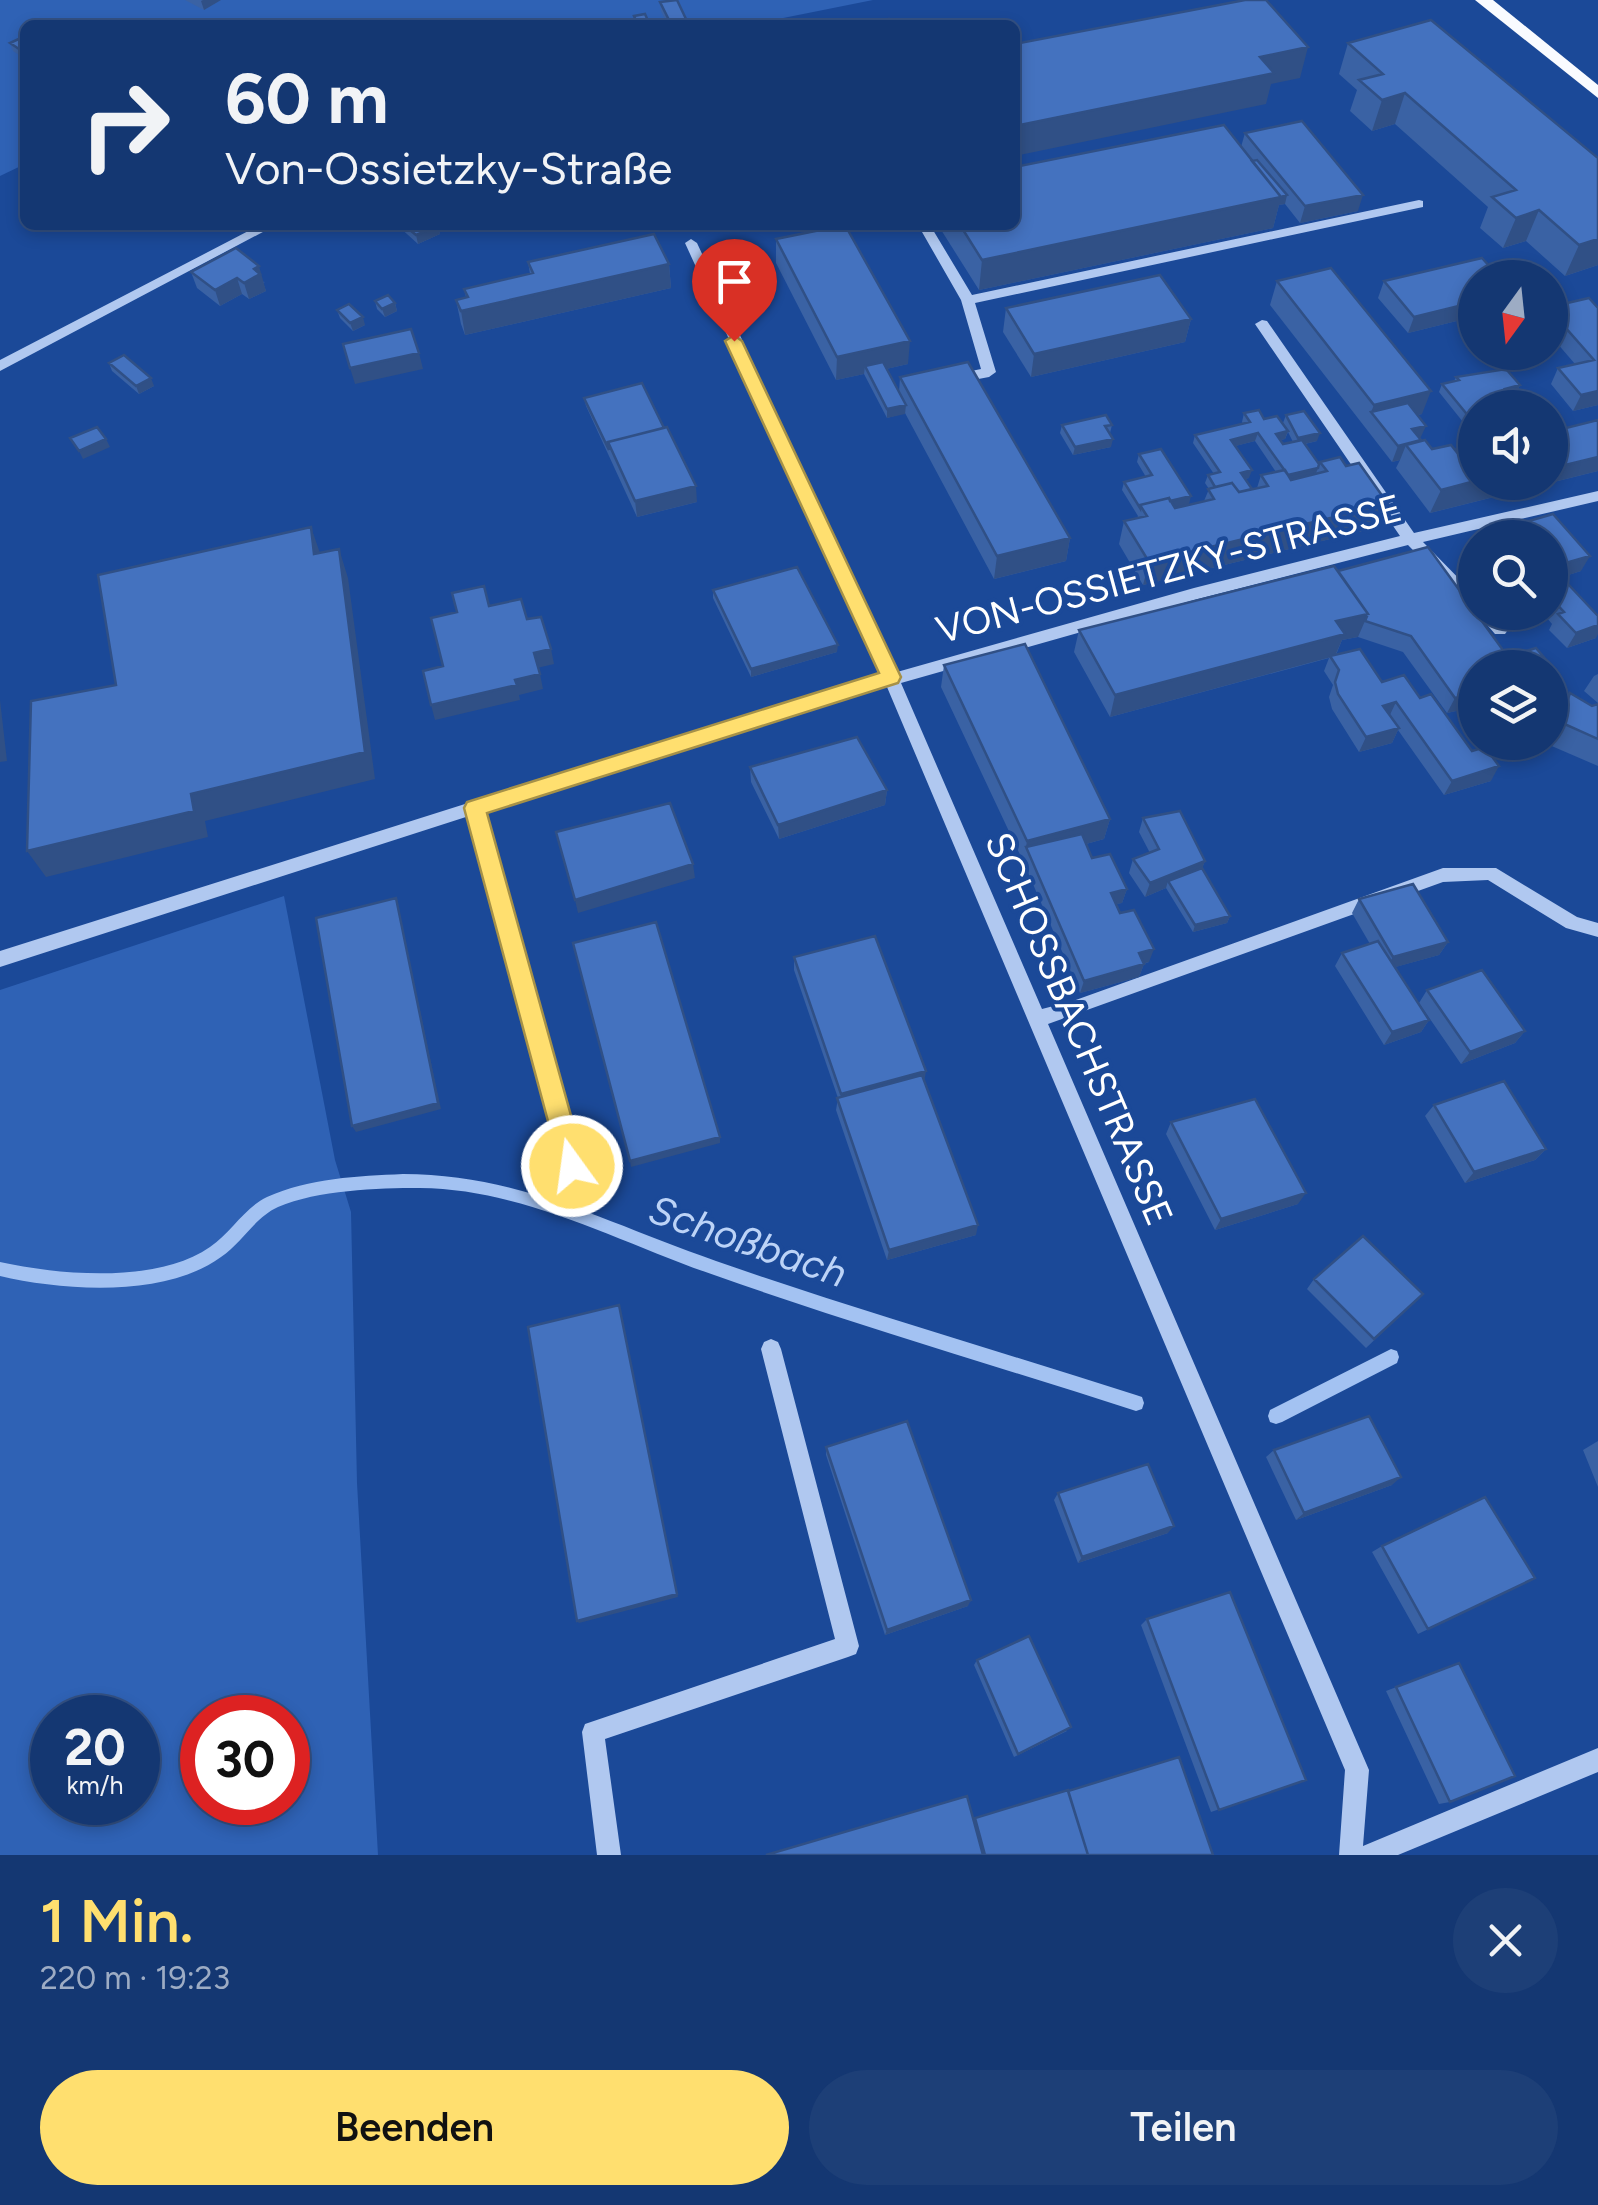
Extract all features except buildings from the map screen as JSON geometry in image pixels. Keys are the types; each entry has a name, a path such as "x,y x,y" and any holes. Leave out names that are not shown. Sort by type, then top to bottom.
{"main road":[{"path":"1483,0 1598,93"}],"street":[{"path":"968,300 1420,204"},
{"path":"0,366 260,230"},
{"path":"927,230 968,300 989,372 934,383"},
{"name":"SCHOSSBACHSTRASSE","path":"691,243 891,677 1357,1770 1352,1855"},
{"path":"1262,324 1410,537 1458,586"},
{"name":"VON-OSSIETZKY-STRASSE","path":"0,959 891,677 1410,537 1598,496"},
{"path":"475,808 572,1166"},
{"path":"1036,1019 1443,875 1490,873 1572,922 1598,930"},
{"path":"609,1855 593,1732 848,1646 771,1349"},
{"path":"1370,1855 1598,1760"}],"shaded area":[{"path":"0,0 873,0 773,20 20,20 20,166 0,176"},
{"path":"284,896 335,1160 351,1212 357,1483 378,1855 0,1855 0,990"}],"waterway":[{"name":"Schoßbach","path":"0,1269 78,1281 159,1274 208,1257 262,1208 288,1197 356,1184 443,1182 513,1194 548,1205 717,1269 1136,1403"},
{"name":"Schoßbach","path":"1276,1416 1391,1357"}],"route":[{"path":"572,1166 475,808 891,677 734,341"}]}
